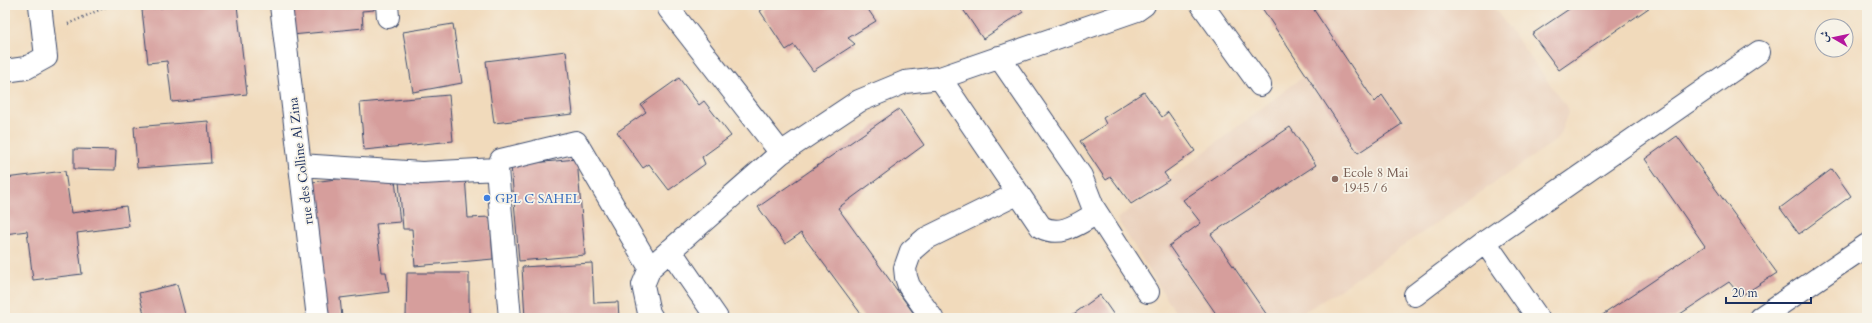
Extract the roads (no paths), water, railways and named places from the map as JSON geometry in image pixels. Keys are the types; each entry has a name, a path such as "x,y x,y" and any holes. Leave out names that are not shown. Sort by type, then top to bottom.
{"street":[{"path":"5,71 26,68 46,57 40,5"},
{"name":"rue des Colline Al Zina","path":"281,5 318,318"},
{"path":"652,318 649,313 643,286 650,268 781,152 859,101 904,82 940,78 1137,10 1144,5"},
{"path":"1202,5 1260,85"},
{"path":"669,9 781,152"},
{"path":"1415,295 1485,242 1759,52"},
{"path":"999,57 1081,176 1097,213 1148,292"},
{"path":"940,78 1041,227 1049,231 1057,232 1065,230 1097,213"},
{"path":"501,160 576,142 650,268"},
{"path":"300,165 422,173 497,169 510,318"},
{"path":"932,318 909,286 906,277 905,268 911,250 925,239 1018,194"},
{"path":"1485,242 1538,318"},
{"path":"1760,318 1867,245"},
{"path":"670,250 717,318"}],"place":[{"name":"Ecole 8 Mai 1945 / 6","path":"1335,179"},
{"name":"GPL C SAHEL","path":"487,198"}]}
